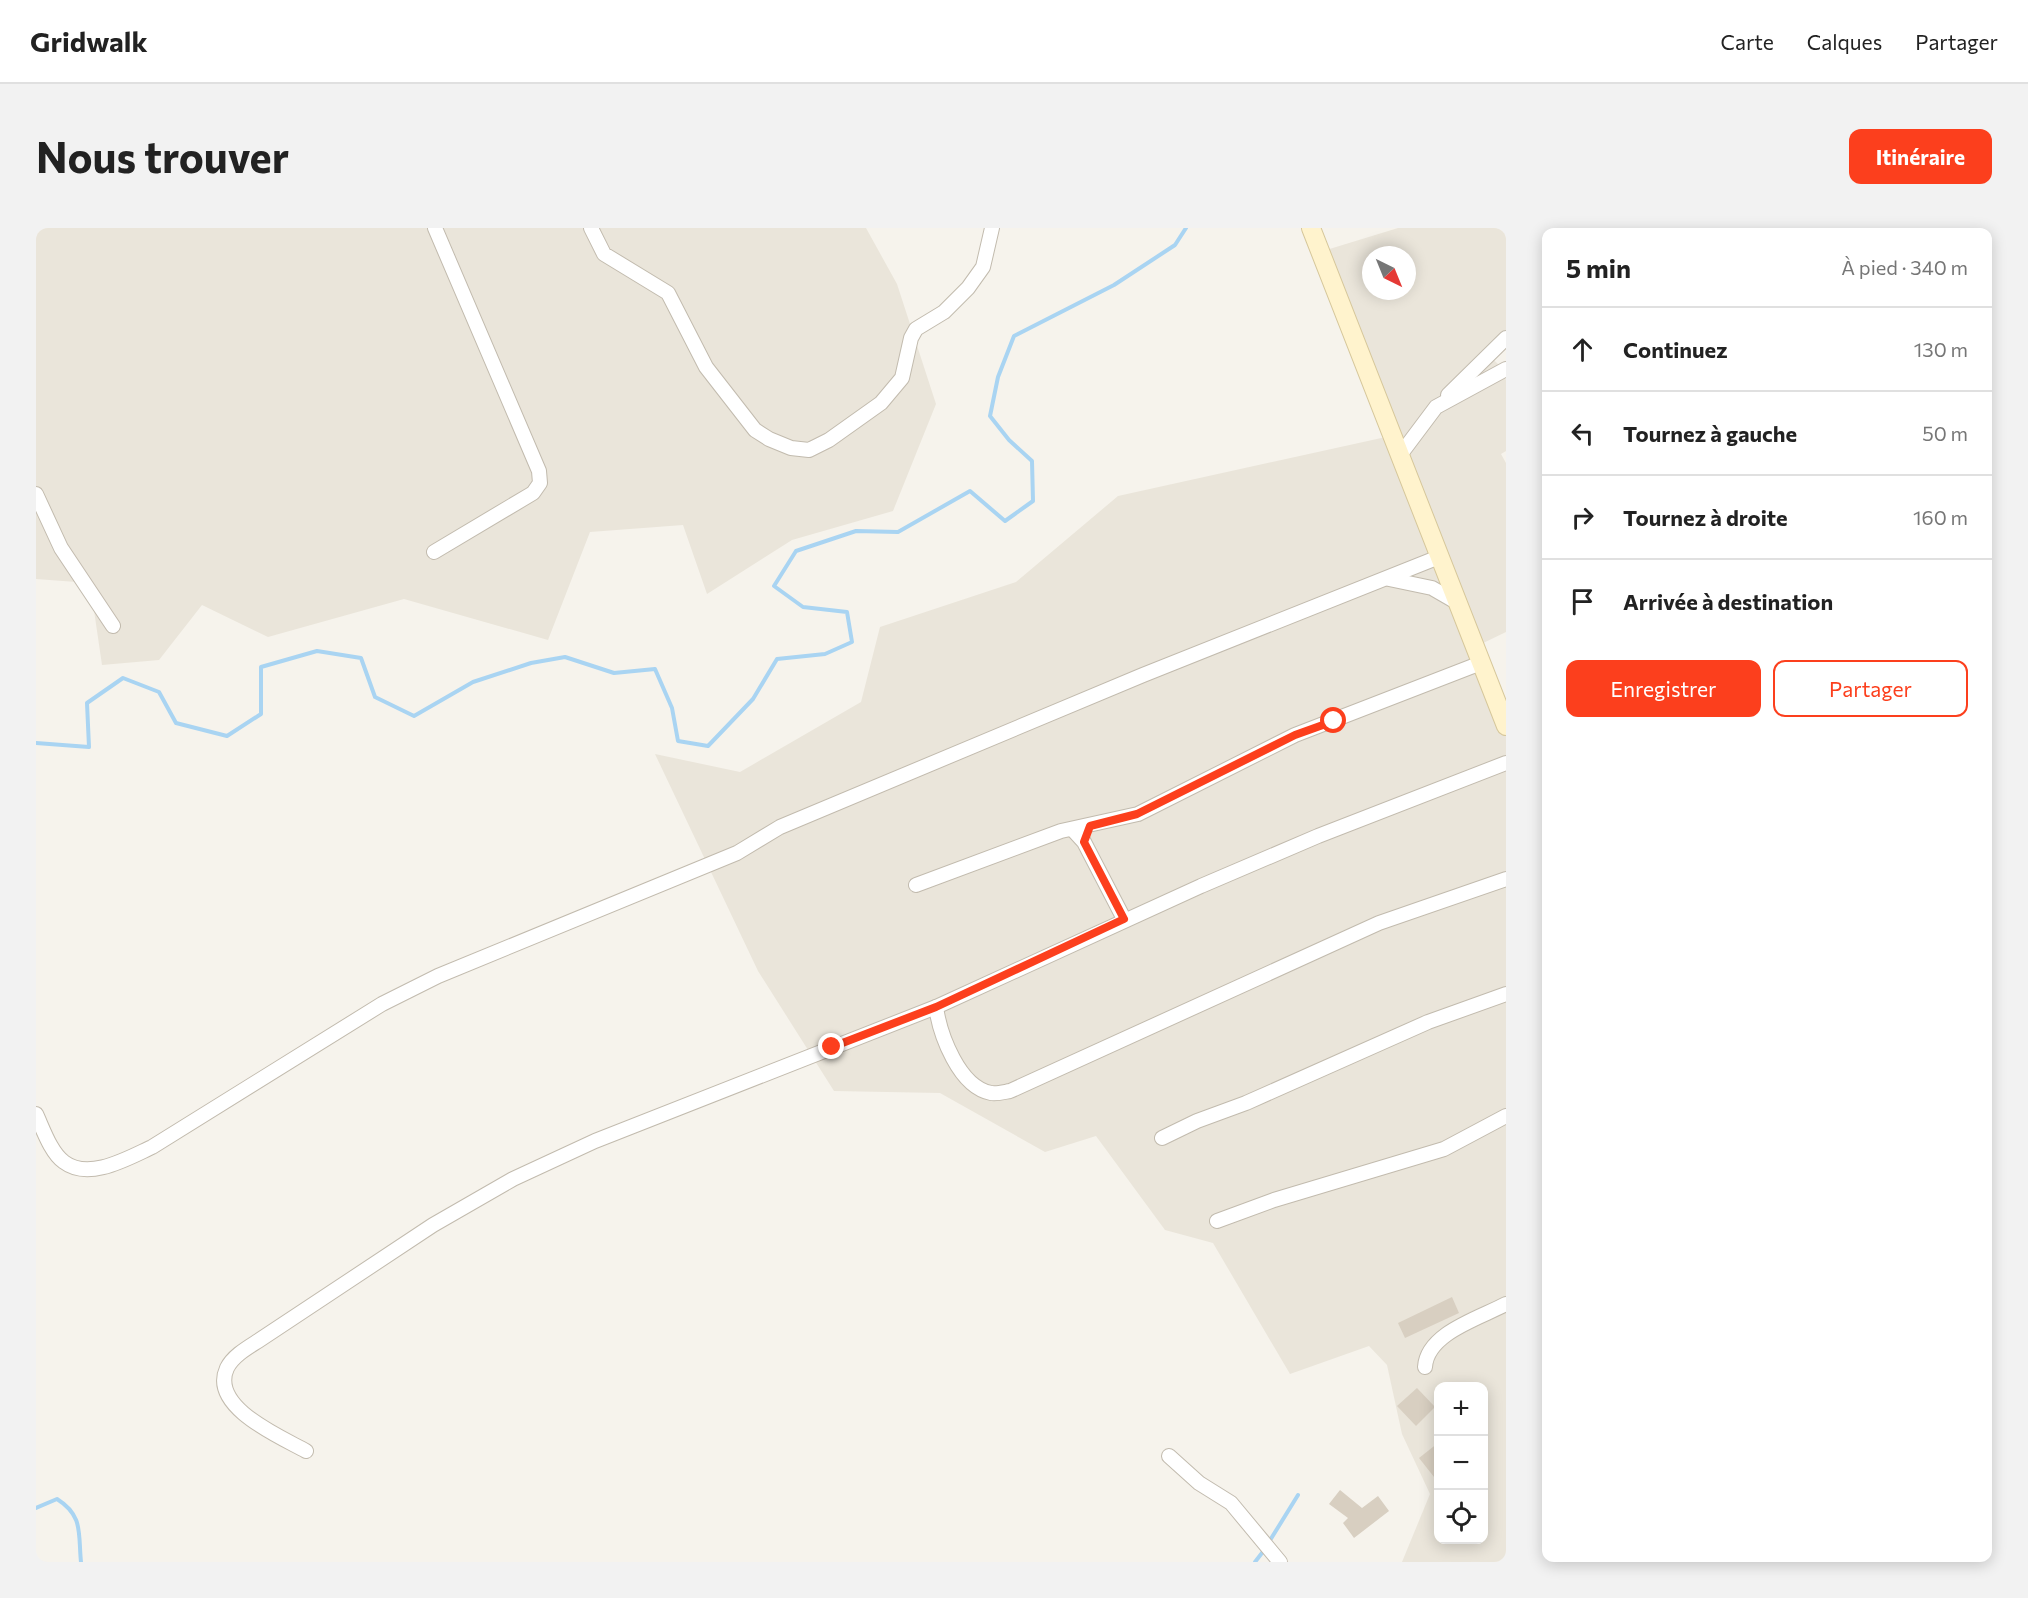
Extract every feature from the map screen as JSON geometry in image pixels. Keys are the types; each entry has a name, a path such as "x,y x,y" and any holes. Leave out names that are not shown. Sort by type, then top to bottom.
{"street":[{"path":"434,552 533,493 540,483 539,471 435,228"},
{"path":"591,228 604,255 668,293 706,367 755,430 791,448 809,450 862,418 888,395 902,378 911,339 916,329 944,312 968,288 983,267 992,228"},
{"path":"1311,228 1506,726"},
{"path":"1400,455 1436,407 1506,338"},
{"path":"1436,407 1506,369"},
{"path":"36,494 61,548 113,626"},
{"path":"36,1114 64,1162 77,1168 95,1169 124,1160 152,1147 382,1004 438,976 737,853 780,827 1143,675 1389,579 1439,557"},
{"path":"1389,579 1432,588 1458,603"},
{"path":"916,885 1061,831 1137,814 1295,735 1481,663"},
{"path":"306,1451 249,1419 240,1411 228,1393 223,1380 228,1366 236,1356 433,1225 513,1179 595,1141 936,1007 1124,919 1318,836 1506,763"},
{"path":"1084,842 1090,826"},
{"path":"1073,830 1084,842 1124,919"},
{"path":"936,1007 940,1030 949,1051 963,1072 978,1089 993,1094 1010,1091 1379,923 1506,879"},
{"path":"1162,1138 1428,1022 1506,994"},
{"path":"1217,1221 1274,1200 1444,1149 1506,1116"},
{"path":"1425,1366 1426,1354 1431,1346 1506,1304"},
{"path":"1170,1456 1199,1483 1231,1503 1280,1562"}],"shaded area":[{"path":"36,228 866,228 897,284 936,404 893,511 792,540 707,594 683,525 590,532 548,640 404,599 268,637 202,605 159,660 102,665 90,583 36,579"},
{"path":"1398,228 1506,228 1506,333 1486,353 1498,364 1506,380 1506,451 1501,454 1506,463 1506,632 1477,646 1506,723 1506,1562 1402,1562 1430,1494 1402,1434 1387,1365 1369,1346 1290,1374 1213,1243 1165,1230 1096,1136 1045,1152 940,1093 834,1091 758,971 655,754 740,772 861,702 880,627 1016,582 1118,496 1395,435 1323,251"}],"building":[{"path":"1452,1297 1459,1313 1405,1338 1398,1323"},
{"path":"1417,1388 1434,1408 1416,1426 1397,1406"},
{"path":"1434,1446 1434,1477 1419,1458"},
{"path":"1340,1490 1362,1508 1378,1496 1389,1511 1354,1538 1343,1523 1348,1518 1329,1504"}],"waterway":[{"path":"36,743 89,747 87,703 123,678 159,692 176,723 227,736 261,714 261,667 317,651 361,658 375,697 414,716 473,682 531,663 565,657 614,673 655,669 672,708 678,741 708,746 753,699 777,659 825,654 852,642 847,612 803,607 774,586 796,551 856,531 898,532 970,491 1005,521 1033,501 1032,461 1009,440 990,416 998,377 1014,336 1114,285 1175,245 1186,228"},
{"path":"1269,1542 1298,1495"},
{"path":"36,1508 57,1499 72,1512 78,1526 81,1562"},
{"path":"1255,1562 1265,1549"}],"route":[{"path":"832,1047 936,1007 1124,919 1084,842 1090,826 1125,819 1137,814 1295,735 1334,721"}]}
